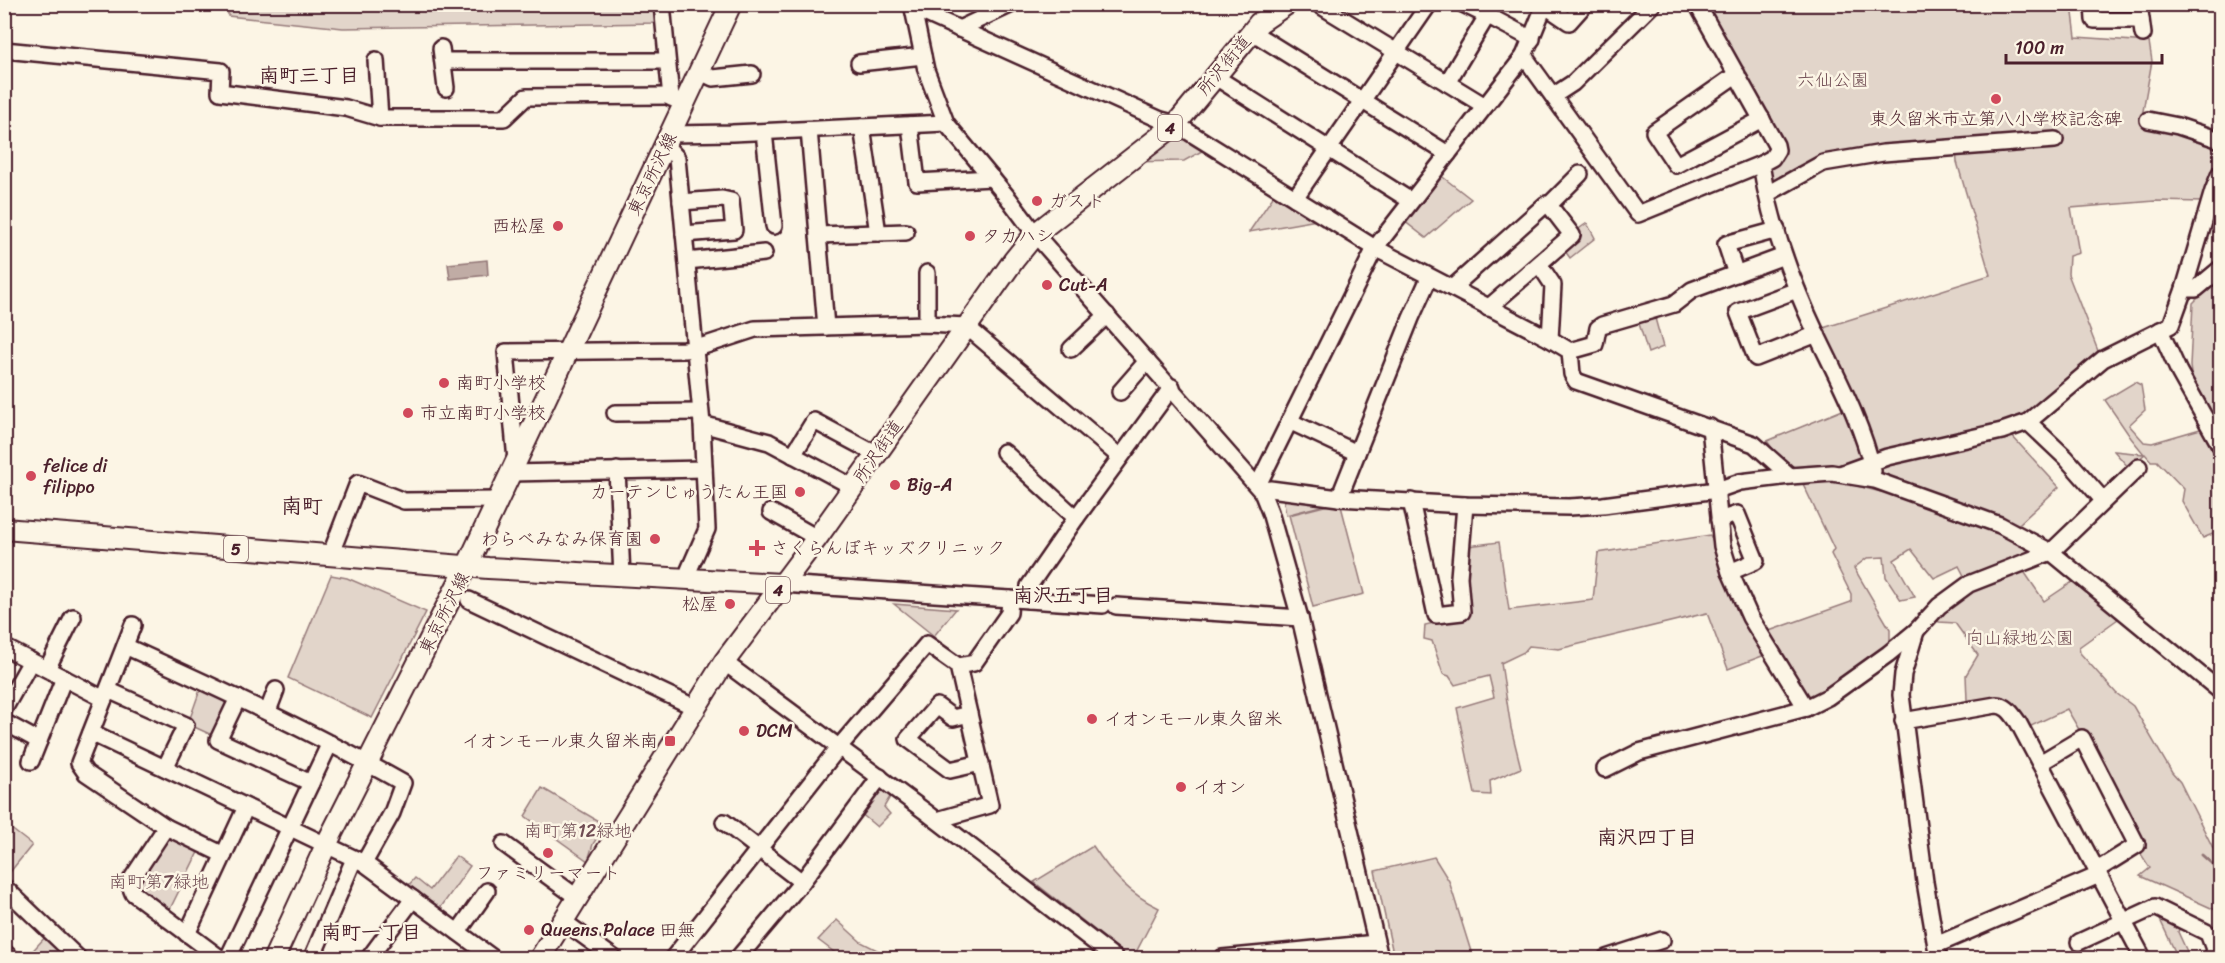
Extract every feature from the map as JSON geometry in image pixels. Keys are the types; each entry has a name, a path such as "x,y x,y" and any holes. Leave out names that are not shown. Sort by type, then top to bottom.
{"main road":[{"name":"東京所沢線","path":"274,958 326,845 467,566 669,140 678,100 700,72 731,4"},
{"name":"所沢街道","path":"540,958 724,662 817,538 966,326 1035,234 1176,124 1252,32 1281,6"},
{"name":"5","path":"4,529 467,566 782,584"}],"street":[{"path":"4,50 221,70 219,92 346,108 380,118 504,118 526,97 678,100 667,61 662,4"},
{"path":"959,29 1012,4"},
{"path":"1318,4 1485,106"},
{"path":"1294,198 1429,4"},
{"path":"1462,4 1532,39"},
{"path":"1260,488 1289,421 1375,248 1524,56 1545,5 1569,22 1585,4"},
{"path":"1553,96 1573,83 1653,4"},
{"path":"2093,4 2094,20 2141,20"},
{"path":"912,6 1161,120 1176,124 1375,248 1569,351 1595,344 1598,328 1602,325 1674,304 1692,290 1784,256"},
{"path":"912,6 926,70 946,123 1035,234 1260,488 1270,512 1300,618 1380,958"},
{"path":"1524,56 1638,214 1761,164 1772,158 1777,150 1703,7"},
{"path":"1447,83 1487,16"},
{"path":"1252,32 1448,154"},
{"path":"446,88 442,55 667,61"},
{"path":"859,63 923,56"},
{"path":"376,60 380,118"},
{"path":"700,72 713,78 752,74"},
{"path":"1737,74 1654,132 1676,165 1762,119"},
{"path":"1214,76 1412,201"},
{"path":"2148,120 2178,126 2220,140"},
{"path":"690,580 689,570 707,529 701,418 677,158 669,140 764,132 946,123"},
{"path":"910,125 917,182 992,178"},
{"path":"862,127 878,232"},
{"path":"809,130 826,327"},
{"path":"764,132 774,226"},
{"path":"1767,194 1823,163 1883,153 2055,140"},
{"path":"1761,164 1784,256 1797,290 1849,400 1875,480"},
{"path":"1840,474 1871,462 2002,431 2028,422 2103,359 2170,325 2184,289 2220,173"},
{"path":"1452,288 1546,204 1549,205 1580,174"},
{"path":"681,202 722,199 730,201 734,230 684,234"},
{"path":"1488,308 1572,235 1549,205"},
{"path":"1736,273 1726,244 1777,230"},
{"path":"818,235 906,231"},
{"path":"687,261 764,253"},
{"path":"1539,264 1553,285 1550,339"},
{"path":"2184,289 2196,288 2220,269"},
{"path":"927,273 927,324"},
{"path":"1339,498 1410,318 1429,278"},
{"path":"1797,290 1738,312 1756,358 1817,334"},
{"path":"1071,349 1107,315"},
{"path":"704,469 617,470 514,466 506,352 694,349 755,329 927,324 966,326 1120,457"},
{"path":"2160,330 2179,372 2220,445"},
{"path":"1569,351 1572,374 1576,381 1754,444 1790,476"},
{"path":"1120,392 1147,361"},
{"path":"1028,600 1029,586 1172,387"},
{"path":"615,413 701,418 769,442 853,487"},
{"path":"793,455 814,421 876,454"},
{"path":"1289,421 1357,453"},
{"path":"2028,422 2066,458 2103,500"},
{"path":"1710,427 1722,546 1730,572 1750,617 1806,708"},
{"path":"1004,452 1076,518"},
{"path":"1605,769 1639,752 1806,708 1828,697 1888,654 1916,631 1939,606 1969,584 2051,552 2139,467"},
{"path":"617,470 622,576"},
{"path":"1260,488 1339,498 1466,505 1581,506 1717,490 1740,482 1790,476 1840,474 1875,480 2000,525 2051,552 2220,691"},
{"path":"330,556 358,483 404,501 497,500"},
{"path":"1411,501 1436,615 1462,612 1459,577 1466,505"},
{"path":"771,512 817,538"},
{"path":"1719,520 1737,514 1756,561 1730,572"},
{"path":"782,584 1300,618"},
{"path":"958,666 974,663 1009,613 1010,599"},
{"path":"469,600 696,708"},
{"path":"47,669 73,617"},
{"path":"134,625 79,763 86,773 166,827 224,855"},
{"path":"1916,631 1902,677 1901,695 1925,882 1937,952 2098,873 2137,845 2082,738 2040,763"},
{"path":"678,957 758,849 839,747 927,644 958,666 990,805 937,820"},
{"path":"125,646 268,711 403,783 392,813 359,861 312,958"},
{"path":"4,647 64,678 186,725 165,768"},
{"path":"1888,654 1902,677"},
{"path":"4,710 31,661"},
{"path":"724,662 937,820 1115,958"},
{"path":"31,760 64,678"},
{"path":"268,711 276,690"},
{"path":"238,698 218,740 311,783"},
{"path":"1903,721 2002,705 2018,722 2143,958"},
{"path":"969,714 953,718 937,706 908,739 950,770 981,763"},
{"path":"4,722 39,741"},
{"path":"91,733 359,861 493,958"},
{"path":"228,958 330,743"},
{"path":"738,958 802,882 880,777"},
{"path":"187,933 246,807"},
{"path":"724,822 802,882"},
{"path":"166,827 129,883 133,893 220,958"},
{"path":"504,844 578,898"},
{"path":"4,887 78,958"},
{"path":"458,932 487,891"},
{"path":"369,958 412,899"},
{"path":"2079,942 2155,907 2208,933 2214,949"},
{"path":"563,921 614,958"},
{"path":"1605,958 1662,940"},
{"path":"1222,958 1339,953 1376,943"},
{"path":"4,952 11,958"}],"green space":[{"path":"228,4 656,4 658,23 343,28 228,16"},
{"path":"1723,5 2072,5 2076,37 2149,42 2152,61 2141,122 2220,145 2220,161 2203,202 2155,201 2071,208 2079,253 2069,256 2068,274 2100,356 2011,435 2059,487 2006,536 2036,550 2023,570 2044,601 2074,581 2114,613 2118,619 2079,647 2080,653 2116,693 2133,706 2172,773 2180,782 2220,862 2220,912 2140,876 2150,868 2137,848 2091,750 2067,709 2027,728 1983,701 1967,700 1966,675 1978,655 1955,623 1939,622 1936,618 1971,589 1959,566 1934,578 1911,549 1894,560 1915,597 1901,600 1886,577 1884,557 1867,558 1854,568 1890,629 1890,643 1812,702 1806,700 1778,650 1728,669 1707,613 1559,649 1529,646 1524,652 1501,663 1511,728 1521,768 1490,781 1491,795 1475,794 1457,708 1494,697 1489,676 1455,685 1449,676 1443,674 1432,641 1424,639 1425,625 1468,615 1468,546 1499,542 1509,610 1593,600 1598,553 1710,535 1755,636 1851,602 1851,594 1831,554 1834,549 1795,467 1784,465 1767,441 1845,409 1863,459 1829,479 1881,492 1875,456 1820,329 1990,275 1957,162 1956,151 1849,154 1776,184 1769,180 1767,172 1773,162 1785,154 1710,15"},
{"path":"1176,124 1211,146 1184,161 1126,162"},
{"path":"1435,171 1471,199 1426,238 1399,217"},
{"path":"1279,188 1328,218 1249,232"},
{"path":"1587,223 1595,238 1570,258 1562,247 1573,233"},
{"path":"2220,276 2220,414 2210,418 2193,388 2190,366 2193,303"},
{"path":"1653,311 1663,347 1648,353 1637,317"},
{"path":"2135,382 2141,385 2145,410 2129,425 2144,442 2152,443 2204,428 2220,455 2220,531 2203,538 2182,501 2184,489 2157,461 2151,461 2145,454 2129,468 2114,451 2144,454 2105,400"},
{"path":"1287,498 1336,502 1286,515 1284,502"},
{"path":"1340,502 1364,594 1313,607 1289,515"},
{"path":"331,575 347,578 426,612 372,718 288,678"},
{"path":"894,604 956,609 934,636"},
{"path":"202,684 234,699 216,737 188,724"},
{"path":"882,782 893,792 884,807 890,814 877,827 859,812"},
{"name":"南町第12緑地","path":"542,788 605,825 593,844 588,861 525,816"},
{"path":"5,824 32,845 6,877 4,876"},
{"name":"南町第7緑地","path":"168,833 200,848 167,915 132,883"},
{"path":"1093,846 1122,882 1159,908 1133,958 1130,958 1034,882"},
{"path":"456,856 470,866 439,910 407,887 415,878 430,890"},
{"path":"1434,857 1449,881 1473,958 1394,958 1375,871"},
{"path":"2155,909 2182,922 2178,932 2190,958 2178,958"},
{"path":"837,920 861,942 893,958 842,958 818,940"},
{"path":"48,934 73,958 26,958"}],"shaded area":[{"path":"487,260 488,275 450,279 448,264"}],"waterway":[{"path":"2202,855 2220,871"}],"place":[{"name":"東久留米市立第八小学校記念碑","path":"1996,99"},
{"name":"ガスト","path":"1037,201"},
{"name":"西松屋","path":"558,226"},
{"name":"タカハシ","path":"970,236"},
{"name":"Cut-A","path":"1047,285"},
{"name":"南町小学校","path":"444,383"},
{"name":"市立南町小学校","path":"408,413"},
{"name":"felice di filippo","path":"31,476"},
{"name":"Big-A","path":"895,485"},
{"name":"カーテンじゅうたん王国","path":"800,492"},
{"name":"わらべみなみ保育園","path":"655,539"},
{"name":"さくらんぼキッズクリニック","path":"757,548"},
{"name":"松屋","path":"730,604"},
{"name":"イオンモール東久留米","path":"1092,719"},
{"name":"DCM","path":"744,731"},
{"name":"イオンモール東久留米南","path":"670,741"},
{"name":"イオン","path":"1181,787"},
{"name":"ファミリーマート","path":"548,853"},
{"name":"Queens Palace 田無","path":"529,930"}],"district":[{"name":"南町三丁目","path":"309,75"},
{"name":"南町","path":"302,506"},
{"name":"南沢五丁目","path":"1063,595"},
{"name":"南沢四丁目","path":"1647,837"},
{"name":"南町一丁目","path":"371,932"}],"park label":[{"name":"六仙公園","path":"1833,80"},
{"name":"向山緑地公園","path":"2020,638"}]}
